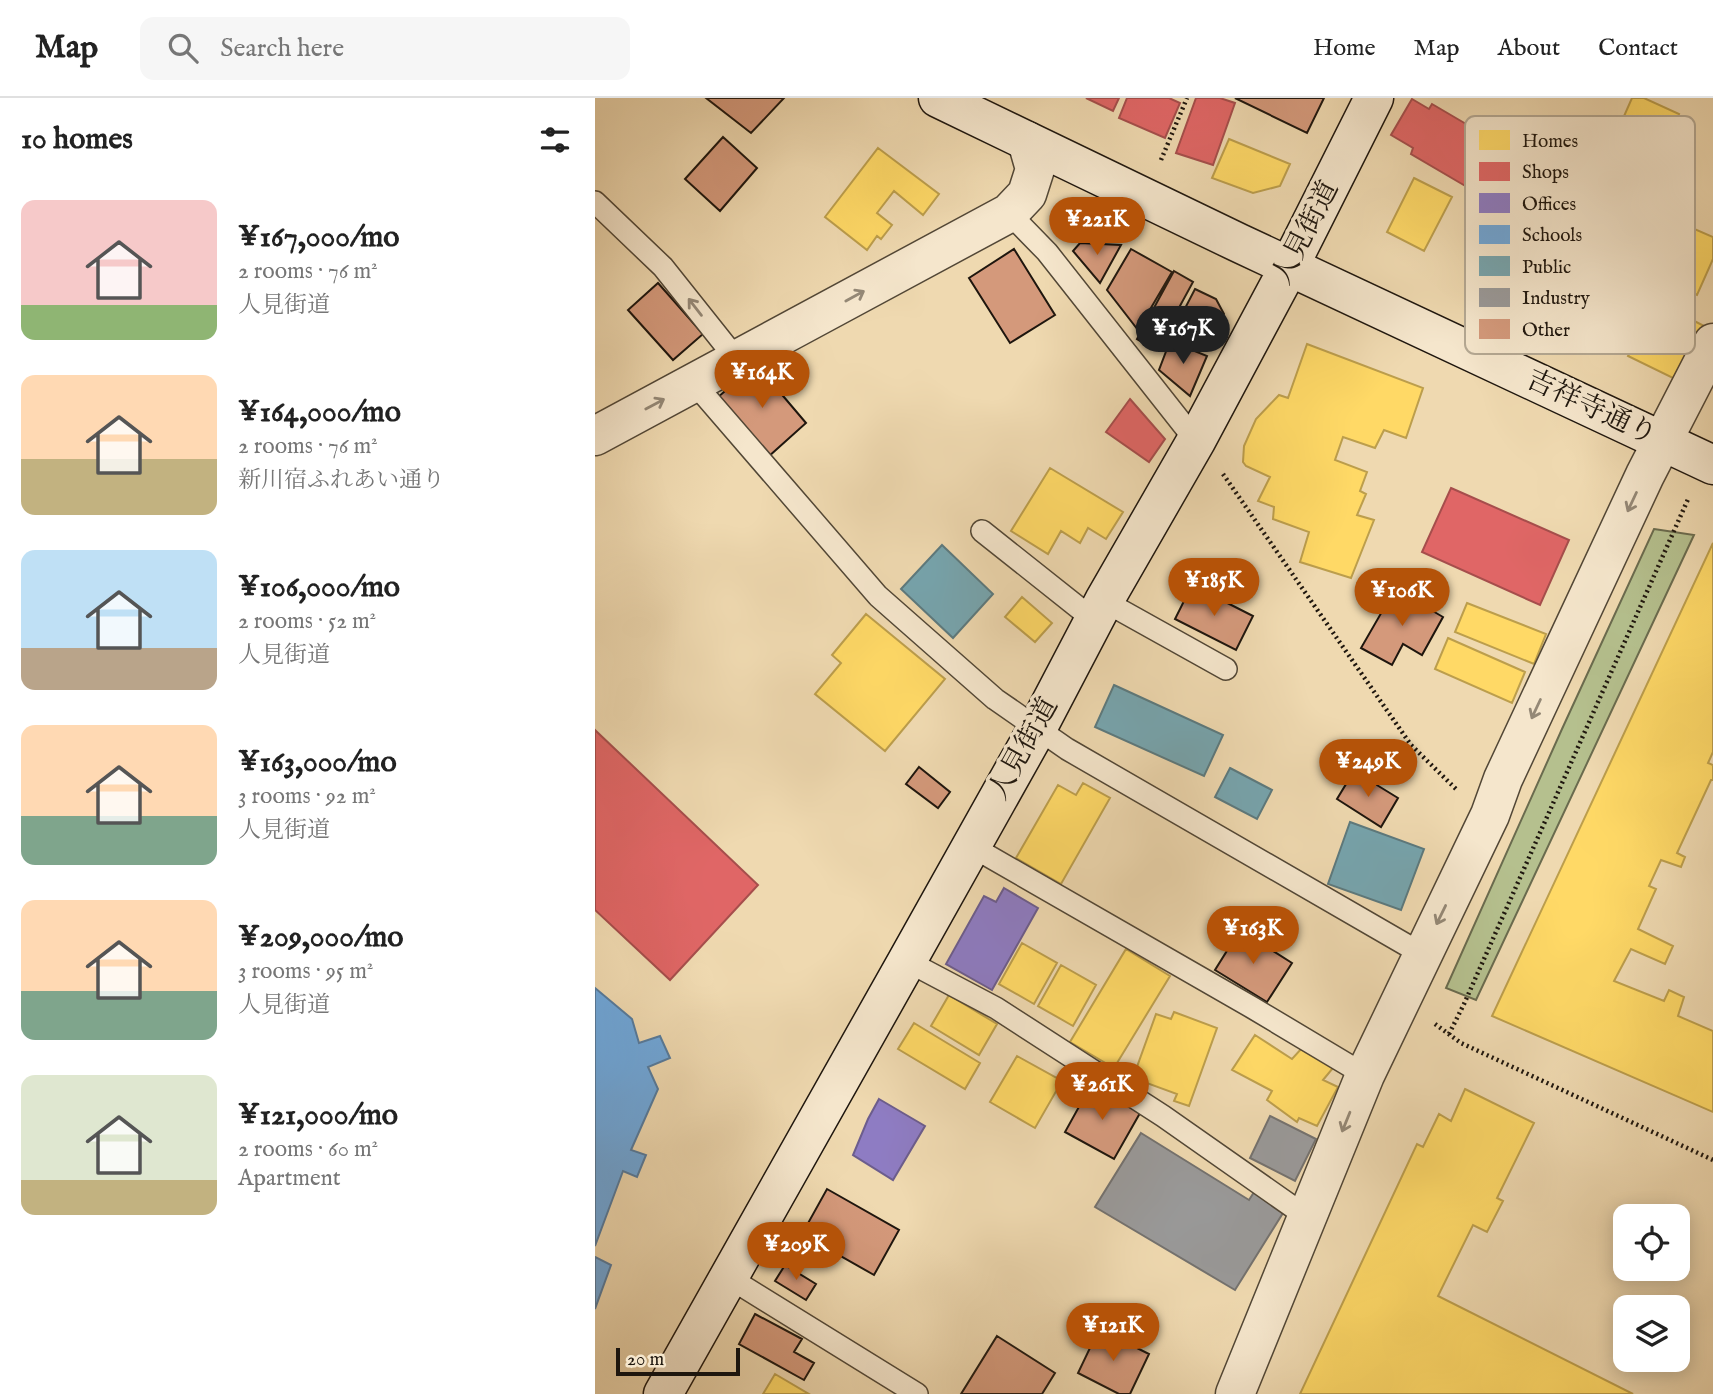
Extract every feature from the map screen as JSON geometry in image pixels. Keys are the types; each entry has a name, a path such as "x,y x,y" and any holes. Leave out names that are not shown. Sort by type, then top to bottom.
{"main road":[{"name":"人見街道","path":"663,1394 1196,441 1289,267 1374,98"},
{"name":"吉祥寺通り","path":"960,103 1027,141 1465,349"},
{"path":"595,436 1009,213 1027,194 1034,169 1027,141"},
{"path":"1235,1394 1365,1075 1490,815 1503,779 1662,441 1713,343"},
{"name":"吉祥寺通り","path":"1476,354 1713,465"}],"lane":[{"path":"595,202 663,267 737,360"},
{"path":"1009,213 1047,252 1196,441"},
{"path":"694,383 878,596 995,699 1079,756 1422,954"},
{"path":"982,531 1099,611 1227,669"},
{"path":"971,846 1365,1075"},
{"path":"907,961 1007,1015 1163,1116 1307,1217"},
{"path":"728,1277 917,1394"}],"path":[{"path":"1161,161 1187,98"},
{"path":"1196,441 1215,461 1411,745 1462,794 1490,815"},
{"path":"1449,1034 1690,496"},
{"path":"1399,1004 1461,1043 1713,1160"}],"green space":[{"path":"1654,529 1694,535 1476,1000 1446,988 1562,729"}],"building: Homes":[{"path":"1632,98 1644,98 1679,114 1678,116 1624,116"},
{"path":"1229,139 1290,164 1280,186 1253,193 1212,178"},
{"path":"878,148 939,194 923,215 894,191 877,213 892,225 881,239 877,236 867,250 825,217"},
{"path":"1414,178 1452,197 1424,251 1387,232"},
{"path":"1695,229 1713,237 1713,259 1697,295"},
{"path":"1695,321 1704,326 1695,344"},
{"path":"1307,344 1423,388 1406,438 1384,430 1375,448 1343,437 1335,460 1367,472 1360,491 1366,494 1357,515 1374,520 1351,578 1300,562 1309,532 1273,519 1274,507 1258,501 1270,477 1243,462 1244,446 1256,419 1279,395 1288,398"},
{"path":"1629,354 1690,354 1677,380 1628,356"},
{"path":"1050,468 1123,512 1106,539 1088,528 1080,543 1061,531 1048,554 1011,531"},
{"path":"1713,543 1713,752 1708,763 1713,765 1713,780 1677,853 1685,857 1681,867 1661,860 1649,886 1656,889 1638,929 1673,946 1665,964 1631,949 1614,981 1664,1001 1669,990 1684,997 1678,1016 1713,1031 1713,1112 1492,1016"},
{"path":"1022,597 1052,623 1035,642 1005,617"},
{"path":"1467,603 1546,634 1534,664 1455,632"},
{"path":"866,614 945,679 885,751 815,694 841,663 832,655"},
{"path":"1448,638 1525,672 1512,703 1435,669"},
{"path":"1083,783 1110,798 1061,884 1016,858 1058,785 1076,795"},
{"path":"1022,943 1057,963 1034,1004 999,984"},
{"path":"1126,949 1170,976 1114,1068 1070,1042"},
{"path":"1061,965 1096,985 1073,1026 1038,1006"},
{"path":"949,995 997,1024 979,1055 931,1026"},
{"path":"1174,1012 1217,1028 1189,1106 1174,1101 1177,1094 1133,1078 1156,1014 1171,1019"},
{"path":"914,1023 980,1063 965,1089 898,1049"},
{"path":"1255,1035 1292,1059 1302,1048 1333,1068 1323,1080 1338,1087 1317,1126 1299,1118 1297,1122 1267,1100 1272,1091 1232,1070"},
{"path":"1017,1056 1062,1081 1035,1128 990,1102"},
{"path":"1465,1089 1534,1123 1497,1198 1503,1201 1487,1232 1473,1225 1438,1296 1633,1394 1300,1394 1417,1144 1423,1147 1439,1114 1451,1121"},
{"path":"775,1374 809,1394 763,1394"}],"building: Shops":[{"path":"1086,98 1119,98 1113,111"},
{"path":"1127,98 1169,98 1180,103 1165,138 1119,118"},
{"path":"1196,98 1220,98 1235,103 1213,165 1176,153"},
{"path":"1412,99 1429,109 1432,104 1465,123 1465,186 1411,154 1413,148 1391,135"},
{"path":"1130,399 1165,439 1149,462 1106,432"},
{"path":"1451,488 1569,540 1540,605 1422,552"},
{"path":"595,730 758,885 670,980 595,910"}],"building: Offices":[{"path":"1004,888 1038,908 992,990 946,964 984,896 996,902"},
{"path":"879,1099 925,1126 893,1180 853,1155"}],"building: Schools":[{"path":"595,988 632,1019 639,1043 660,1036 670,1058 648,1067 658,1089 631,1150 646,1155 637,1177 623,1171 595,1246"},
{"path":"595,1257 611,1265 595,1309"}],"building: Public":[{"path":"942,545 993,594 953,638 901,589"},
{"path":"1114,685 1223,735 1204,776 1095,727"},
{"path":"1230,768 1272,790 1257,819 1215,797"},
{"path":"1350,822 1424,849 1401,910 1328,884"}],"building: Industry":[{"path":"1270,1116 1316,1139 1295,1181 1250,1158"},
{"path":"1141,1133 1249,1200 1258,1186 1288,1205 1235,1290 1095,1207"}],"building: Other":[{"path":"706,98 784,98 751,133"},
{"path":"1235,98 1324,98 1307,133"},
{"path":"723,137 757,168 720,211 685,179"},
{"path":"1080,243 1121,245 1100,283 1073,251"},
{"path":"1014,249 1055,315 1010,343 969,278"},
{"path":"1131,249 1172,272 1138,330 1107,290"},
{"path":"1174,271 1193,282 1156,350 1137,339"},
{"path":"658,283 703,334 673,360 628,310"},
{"path":"1195,289 1216,299 1224,314 1213,333 1181,316"},
{"path":"1170,341 1207,356 1190,396 1159,370"},
{"path":"756,364 806,423 768,457 717,398"},
{"path":"1192,585 1253,616 1236,650 1175,619"},
{"path":"1395,589 1443,617 1422,655 1403,644 1392,665 1361,648"},
{"path":"919,767 950,792 938,808 906,784"},
{"path":"1354,771 1398,798 1381,827 1337,799"},
{"path":"1240,930 1292,963 1267,1002 1215,970"},
{"path":"1091,1085 1140,1113 1114,1159 1065,1132"},
{"path":"827,1189 899,1230 874,1275 802,1234"},
{"path":"785,1265 816,1284 806,1300 775,1281"},
{"path":"755,1314 802,1339 794,1352 814,1363 804,1380 739,1344"},
{"path":"1099,1329 1149,1354 1130,1394 1119,1394 1078,1373"},
{"path":"997,1336 1055,1373 1042,1394 961,1394"}]}
